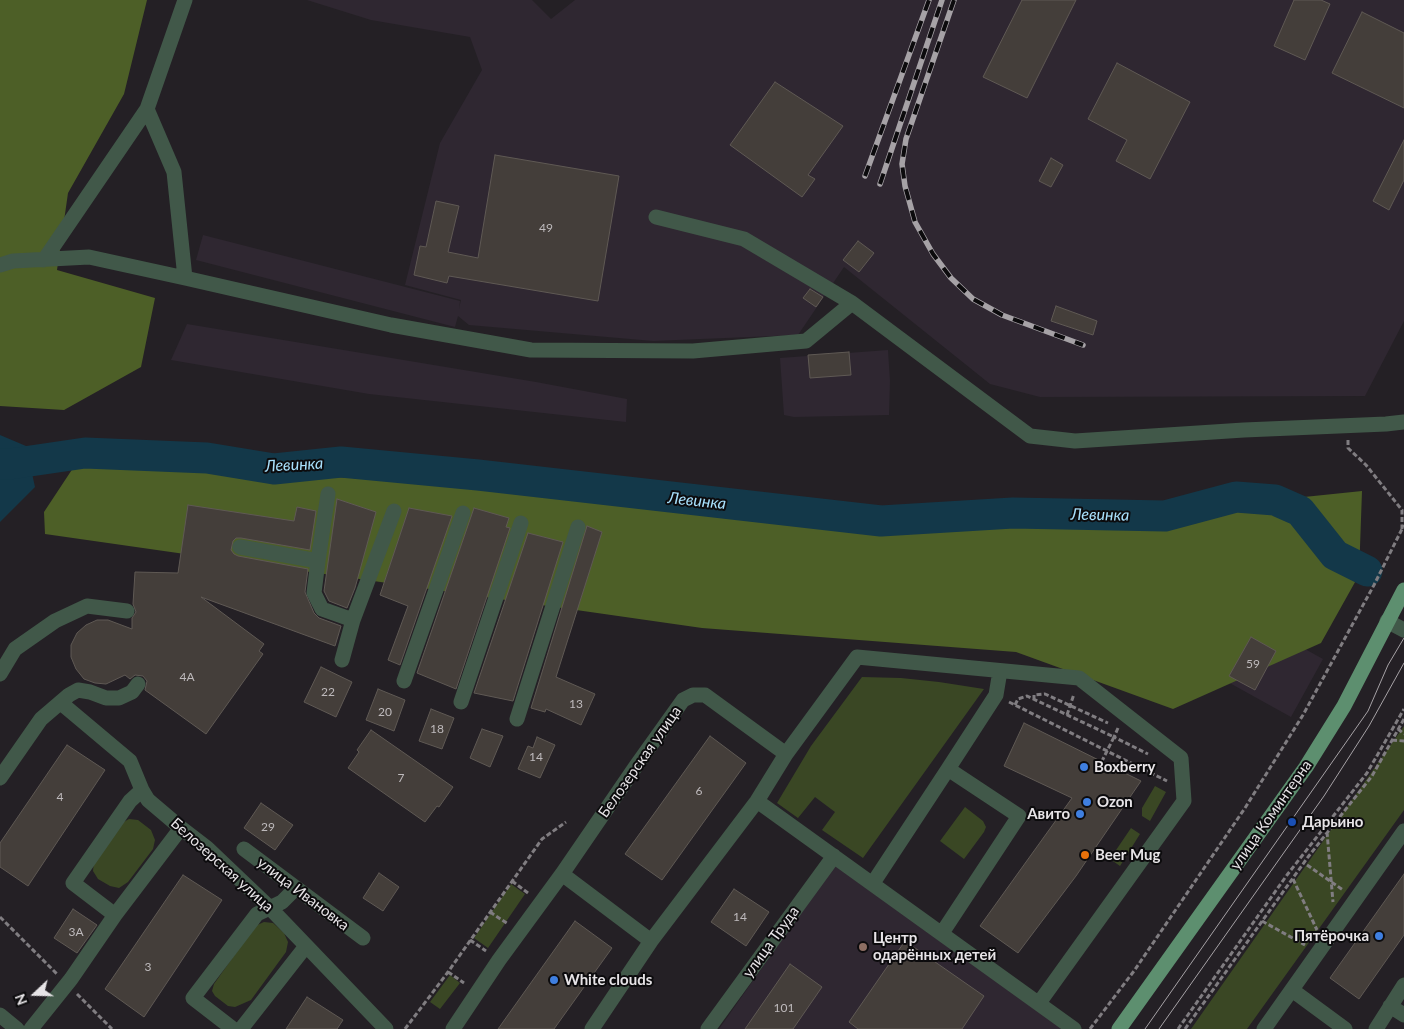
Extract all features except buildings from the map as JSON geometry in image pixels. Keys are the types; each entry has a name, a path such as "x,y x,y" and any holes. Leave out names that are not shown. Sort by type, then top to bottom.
{"main road":[{"name":"улица Коминтерна","path":"1119,1029 1306,767 1344,706 1404,590"}],"street":[{"path":"44,260 147,109 185,0"},
{"path":"147,109 174,172 185,278"},
{"path":"656,217 744,239 852,303 1030,436 1075,441 1404,422"},
{"path":"0,265 13,261 89,258 391,325 532,350 694,351 806,341 852,303"},
{"path":"328,494 314,593 322,609 353,620"},
{"path":"342,660 353,620 394,511"},
{"path":"404,681 463,513"},
{"path":"461,702 521,523"},
{"path":"517,718 578,527"},
{"path":"240,547 318,561"},
{"path":"0,674 16,649 55,621 87,606 127,611"},
{"path":"1387,621 1404,630"},
{"path":"592,1029 651,941 756,801 786,754 857,657 1079,678 1181,758 1184,801 1039,1004"},
{"path":"873,883 996,695 1000,671"},
{"path":"0,778 41,720 69,695 78,690 106,698 119,698 132,692 138,684"},
{"name":"Белозерская улица","path":"453,1029 476,993 562,874 683,700 693,695 705,695 786,754"},
{"name":"Белозерская улица","path":"61,703 130,761 148,800 206,848 270,908 384,1028"},
{"path":"942,934 1020,816 948,769"},
{"path":"115,915 73,883 130,801 142,790"},
{"path":"756,801 873,883 1074,1029"},
{"path":"31,1029 71,979 115,915 181,828"},
{"path":"1264,1029 1404,831"},
{"name":"улица Ивановка","path":"244,849 363,938"},
{"name":"улица Труда","path":"708,1029 834,856"},
{"path":"562,874 651,941"},
{"path":"233,1029 193,998 256,914 282,902 295,888"},
{"path":"241,1029 306,946"},
{"path":"1376,1029 1404,985"},
{"path":"1292,990 1345,1029"},
{"path":"1390,1006 1404,1015"},
{"path":"0,1015 17,1029"}],"path":[{"path":"1348,426 1348,448 1366,465 1402,510 1402,530"},
{"path":"1089,1029 1134,971 1245,808 1303,715 1374,585 1404,525"},
{"path":"1066,715 1071,706 1079,678"},
{"path":"1034,700 1034,695 1046,694 1119,728 1102,761"},
{"path":"996,695 1183,789"},
{"path":"1015,705 1018,698 1027,696 1114,737"},
{"path":"1178,1029 1287,875 1367,773 1404,709"},
{"path":"1185,1029 1327,832 1372,776 1404,719"},
{"path":"1398,729 1404,734"},
{"path":"1392,740 1404,741"},
{"path":"405,1029 448,972 542,839 566,822"},
{"path":"1327,832 1334,908"},
{"path":"1307,864 1345,892"},
{"path":"1293,878 1321,949"},
{"path":"512,881 541,902"},
{"path":"1262,921 1321,949"},
{"path":"448,972 476,993"}],"shaded area":[{"path":"307,0 532,0 551,19 575,0 1404,0 1404,321 1365,396 1040,397 990,384 844,267 798,335 653,341 469,325 458,316 455,327 196,260 203,235 460,301 459,309 461,300 405,285 440,143 482,70 470,37 371,20"},
{"path":"187,324 627,399 626,422 369,394 171,360"},
{"path":"888,350 890,381 889,415 794,417 784,415 780,358"},
{"path":"1258,623 1323,659 1291,717 1226,681"},
{"name":"Центр одарённых детей","path":"835,864 1064,1029 719,1029"}],"green space":[{"path":"0,0 147,0 124,94 68,193 57,270 155,298 141,367 64,410 0,406"},
{"path":"77,462 973,514 1275,500 1362,491 1359,575 1321,643 1173,709 1016,652 702,628 45,534 44,512"},
{"path":"862,677 901,678 984,689 863,858 822,830 835,812 815,797 798,818 777,803 811,746"},
{"path":"1404,726 1404,810 1247,1029 1191,1029"},
{"path":"1155,786 1166,792 1150,821 1142,816 1142,808"},
{"path":"965,807 983,821 986,827 964,859 940,841"},
{"path":"129,819 138,820 151,830 155,840 153,849 128,882 119,888 110,886 98,879 93,871 94,861 120,824"},
{"path":"1131,828 1140,834 1120,866 1110,859"},
{"path":"511,884 525,894 488,948 474,938"},
{"path":"264,922 273,923 284,933 288,942 286,952 251,1000 235,1007 228,1006 215,996 212,991 214,984 255,926"},
{"path":"450,975 460,983 440,1009 430,1002"}],"water":[{"path":"0,435 26,446 35,487 0,522"}],"waterway":[{"name":"Левинка","path":"0,464 85,453 207,458 274,469 341,462 478,475 881,521 1013,513 1165,516 1236,497 1275,500 1300,511 1335,555 1367,571"}],"tram line":[{"path":"1145,1029 1368,711 1388,665 1404,638"},
{"path":"1159,1029 1324,796 1369,726 1404,663"}],"railway":[{"path":"865,176 929,0"},
{"path":"880,184 942,0"},
{"path":"954,0 906,139 902,164 905,186 915,222 933,254 951,278 973,299 1002,315 1083,345"}],"place":[{"name":"Boxberry","path":"1084,767"},
{"name":"Ozon","path":"1087,802"},
{"name":"Авито","path":"1080,814"},
{"name":"Дарьино","path":"1292,822"},
{"name":"Beer Mug","path":"1085,855"},
{"name":"Пятёрочка","path":"1379,936"},
{"name":"Центр одарённых детей","path":"863,947"},
{"name":"White clouds","path":"554,980"}]}
